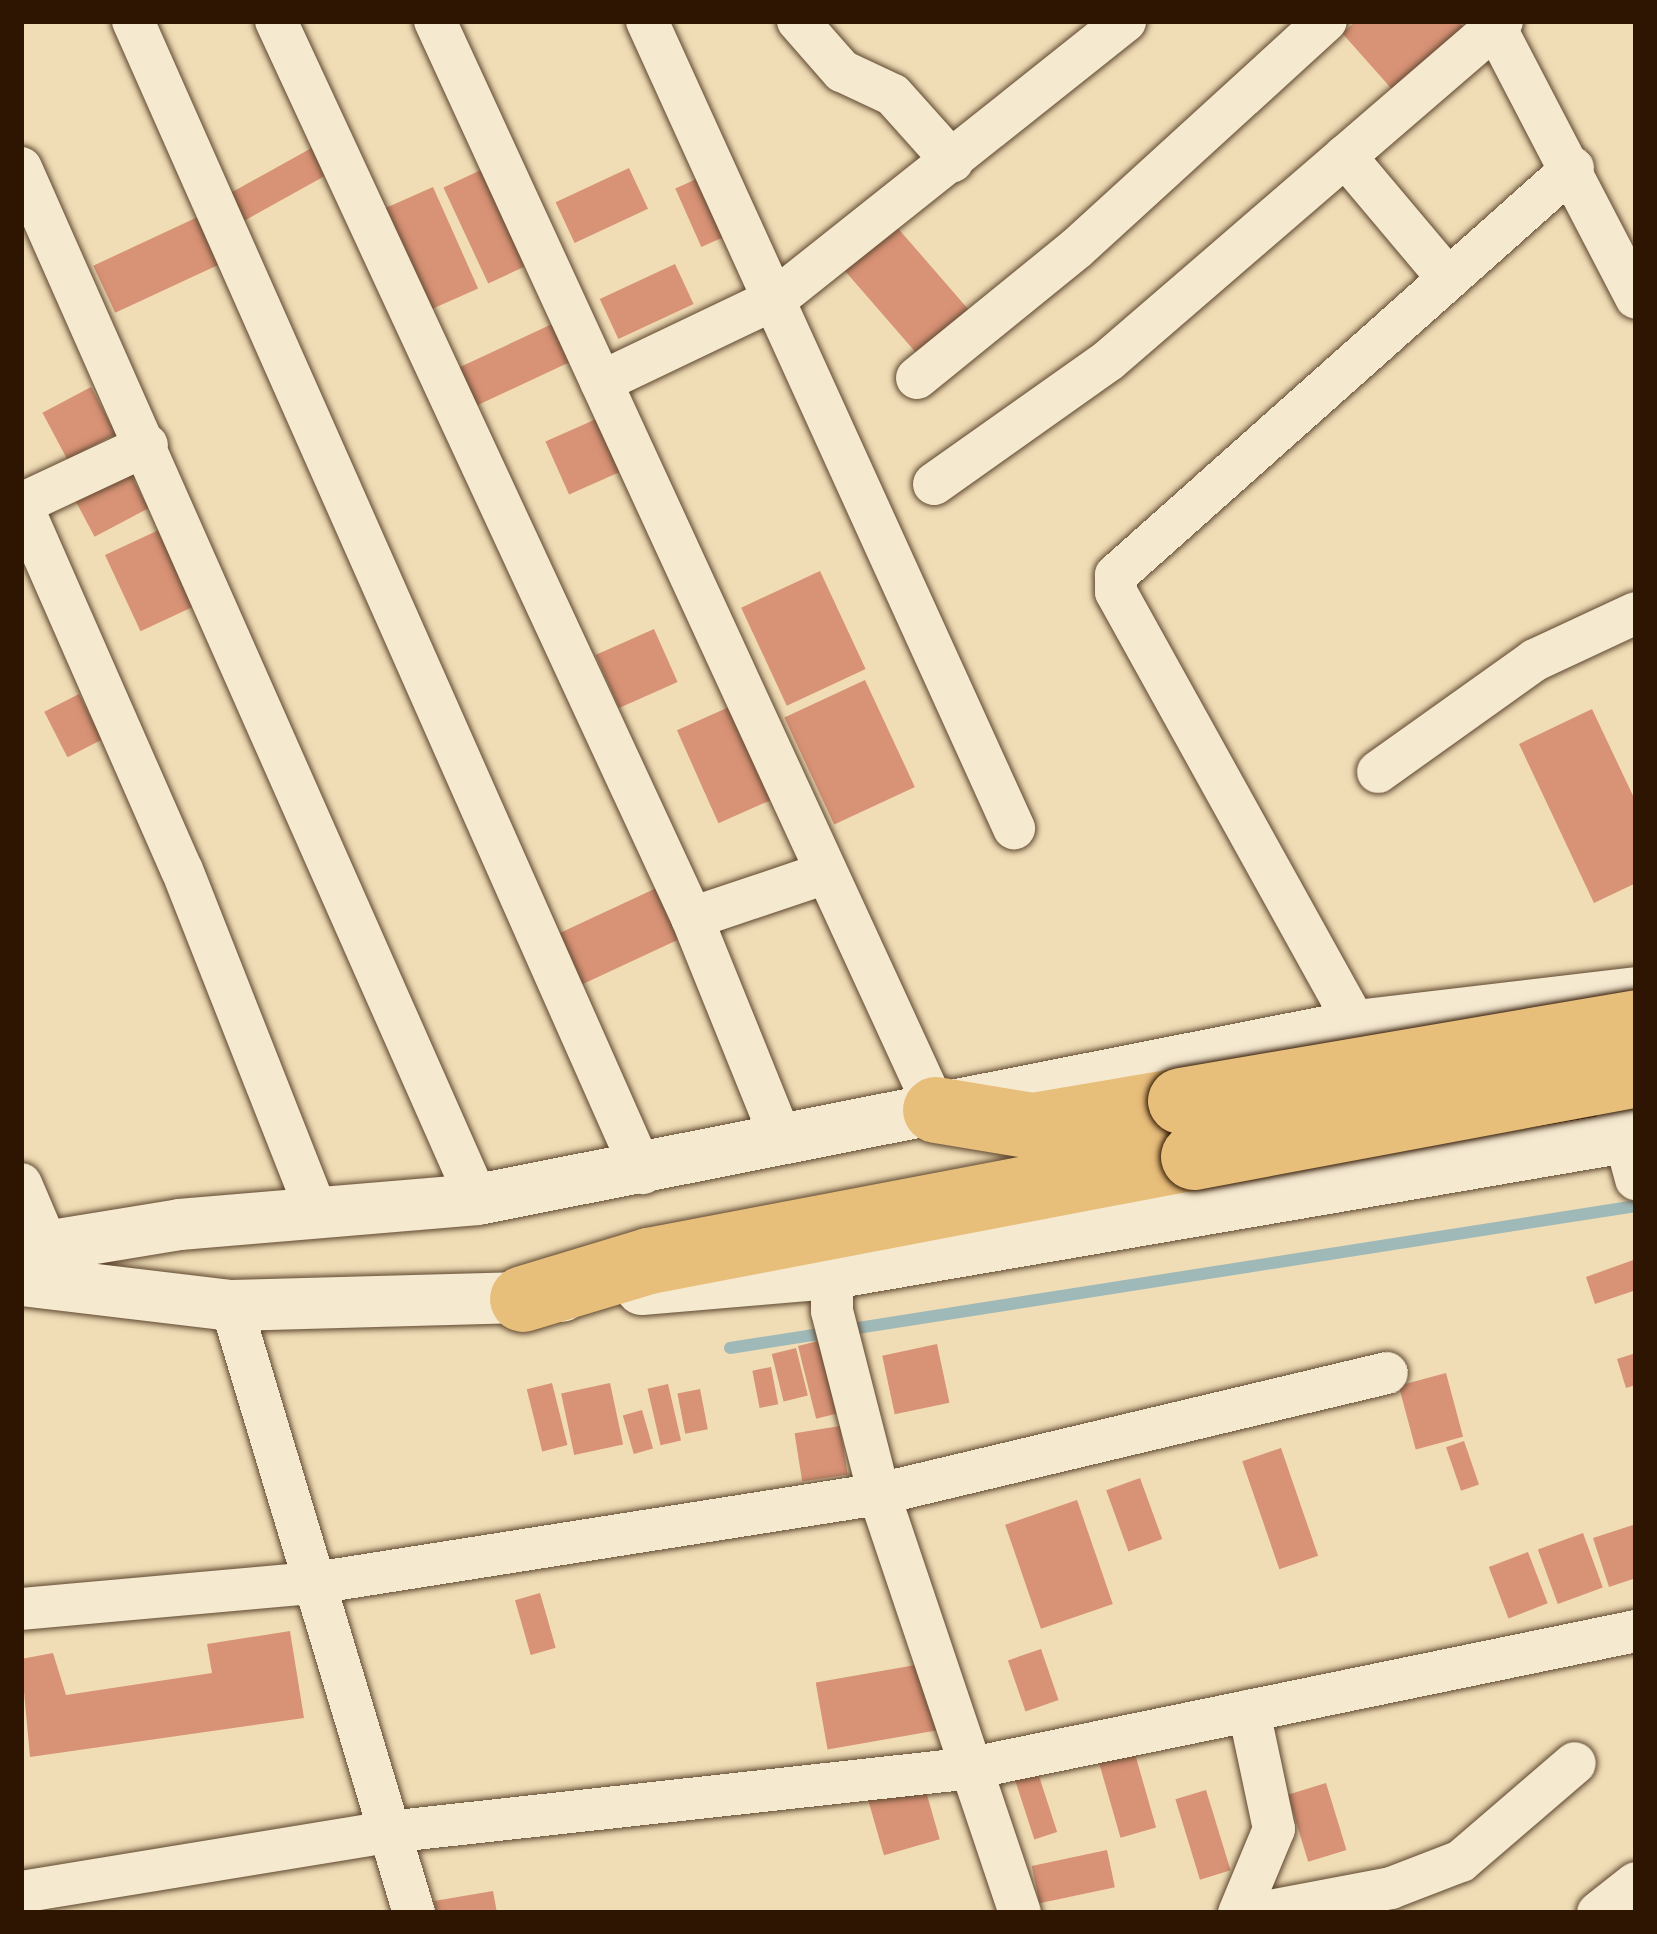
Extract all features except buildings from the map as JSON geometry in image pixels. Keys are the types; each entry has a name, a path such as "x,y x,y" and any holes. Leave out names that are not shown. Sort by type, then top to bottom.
{"highway":[{"path":"524,1299 649,1261 1187,1129 1621,1004"},
{"path":"936,1110 1034,1126 1633,1140"}],"street":[{"path":"134,21 644,1173"},
{"path":"276,21 692,918 782,1141"},
{"path":"435,21 936,1110"},
{"path":"647,21 777,298 1014,828"},
{"path":"798,21 842,71 893,95 952,161"},
{"path":"601,382 777,298 1125,21"},
{"path":"917,378 1326,21"},
{"path":"934,484 1109,359 1496,23 1636,298"},
{"path":"1345,156 1446,276"},
{"path":"21,168 477,1199"},
{"path":"1356,1025 1116,592 1116,575 1446,276 1573,168"},
{"path":"147,446 21,504 182,869 319,1216"},
{"path":"1378,772 1534,660 1636,613"},
{"path":"692,918 826,873"},
{"path":"1621,1004 1633,1140 832,1292 230,1305 30,1258 179,1223 319,1216 477,1199 644,1173 1356,1025 1621,1004"},
{"path":"21,1184 30,1258"},
{"path":"832,1292 879,1494 1020,1913"},
{"path":"230,1305 414,1913"},
{"path":"21,1610 315,1583 879,1494 1387,1373"},
{"path":"21,1892 388,1832 972,1768 1636,1631"},
{"path":"1239,1913 1274,1828 1249,1711"},
{"path":"1260,1913 1391,1888 1461,1861 1575,1763"},
{"path":"1598,1913 1636,1882"}],"waterway":[{"path":"730,1348 1636,1206"}]}
